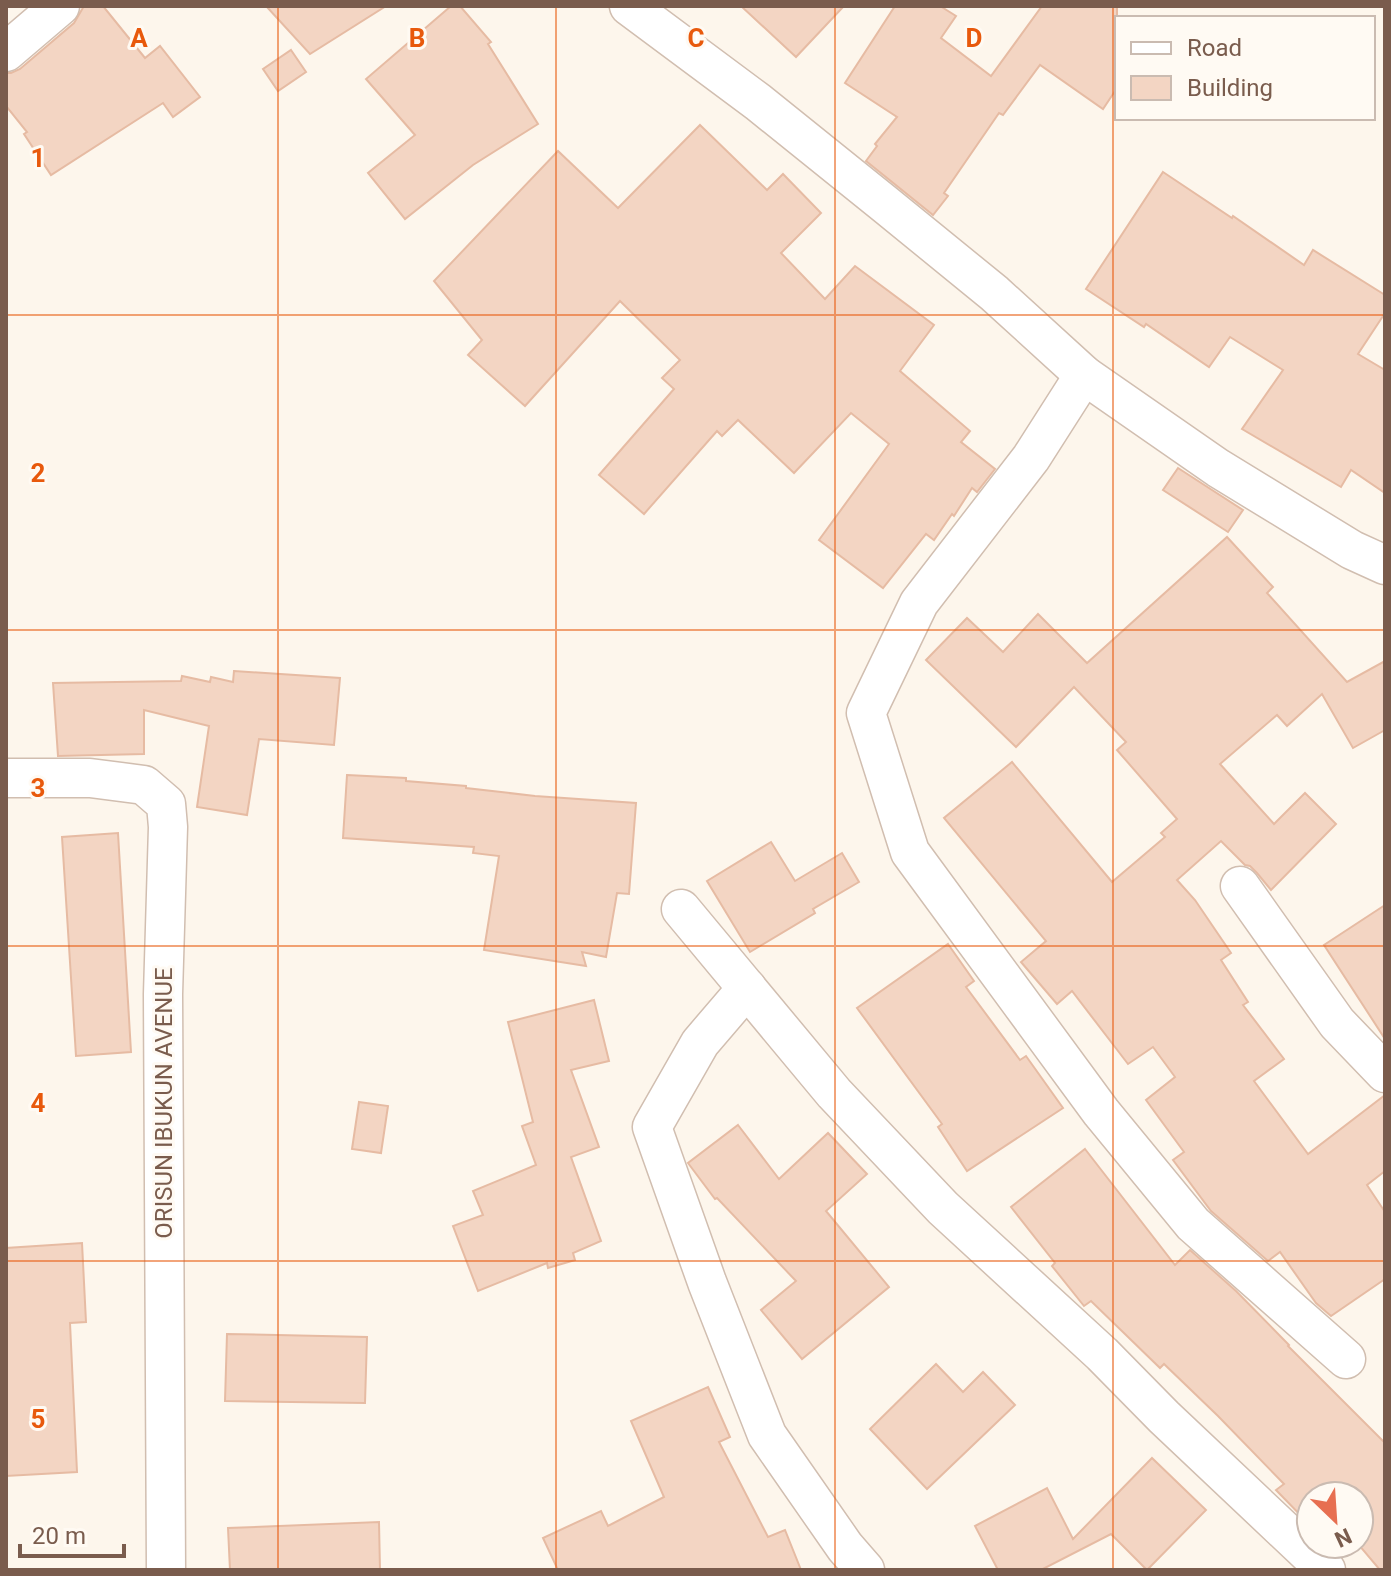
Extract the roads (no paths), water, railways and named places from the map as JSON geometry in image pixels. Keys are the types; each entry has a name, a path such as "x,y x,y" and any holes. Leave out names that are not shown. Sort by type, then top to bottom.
{"street":[{"path":"6,52 60,6"},
{"path":"629,6 758,102 994,293 1084,375 1218,468 1352,550 1385,565"},
{"path":"1084,375 1031,458 919,603 866,713 910,852 1101,1112 1193,1224 1346,1359"},
{"name":"ORISUN IBUKUN AVENUE","path":"6,778 90,778 144,785 166,804 163,994 166,1570"},
{"path":"1240,886 1337,1023 1385,1073"},
{"path":"681,909 834,1093 943,1208 1102,1354 1326,1570"},
{"path":"747,988 700,1043 652,1127 707,1282 767,1435 845,1547 865,1570"}]}
